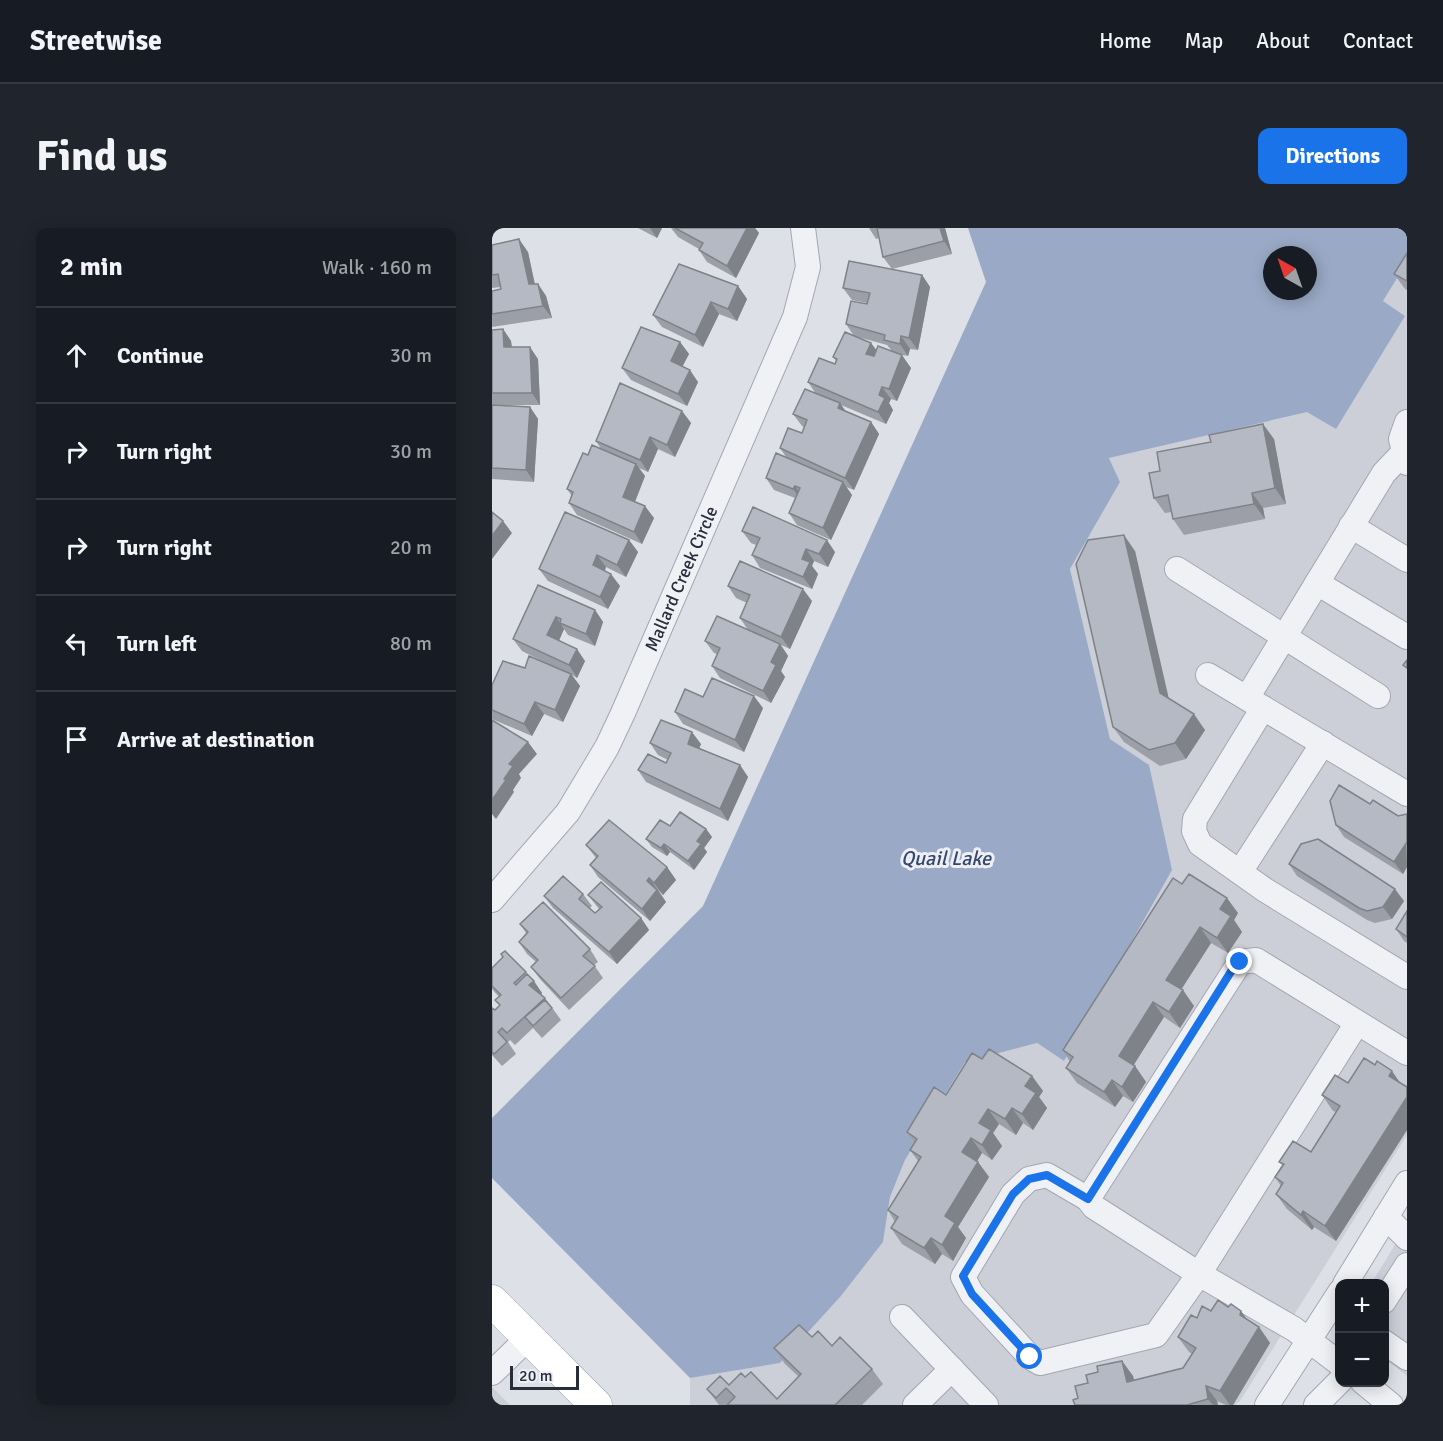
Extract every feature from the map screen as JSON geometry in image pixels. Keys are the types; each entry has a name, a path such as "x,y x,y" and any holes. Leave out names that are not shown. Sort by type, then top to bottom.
{"main road":[{"path":"492,1301 596,1405"}],"street":[{"name":"Mallard Creek Circle","path":"492,900 568,812 607,747 623,713 795,317 808,267 803,228"},
{"path":"1407,422 1401,439 1405,458 1384,472 1284,637 1255,703 1196,819 1194,831 1200,844 1240,872 1407,977"},
{"path":"1351,526 1407,560"},
{"path":"1177,569 1378,696"},
{"path":"1317,583 1407,637"},
{"path":"1208,675 1407,794"},
{"path":"1240,872 1323,743"},
{"path":"1088,1199 1232,970 1240,962 1256,960 1407,1053"},
{"path":"1335,1360 1310,1340 1199,1274 1094,1207 1088,1199 1047,1175 1029,1179 1013,1194 963,1276 972,1294 1030,1357 1040,1363 1156,1335 1199,1274 1357,1023"},
{"path":"1348,1279 1407,1183"},
{"path":"1386,1216 1407,1238"},
{"path":"1389,1293 1407,1265"},
{"path":"1267,1405 1335,1300"},
{"path":"902,1317 986,1405"},
{"path":"492,1373 528,1338"},
{"path":"1389,1345 1407,1358"},
{"path":"915,1405 952,1368"},
{"path":"1316,1405 1335,1386"},
{"path":"1368,1387 1392,1405"}],"shaded area":[{"path":"1407,262 1407,1135 1240,1401 1235,1405 690,1405 690,1378 780,1363 841,1296 883,1242 890,1197 905,1160 965,1062 1037,1043 1064,1061 1149,766 1110,739 1070,569 1120,482 1109,458 1307,411 1405,316 1383,301"},
{"path":"1407,1225 1407,1376 1389,1362 1389,1279 1374,1279"},
{"path":"492,1387 510,1405 492,1405"}],"water":[{"name":"Quail Lake","path":"968,228 1407,228 1407,262 1383,301 1405,316 1336,429 1307,412 1109,458 1120,482 1070,569 1110,739 1149,765 1172,870 1064,1061 1037,1043 965,1062 905,1160 890,1197 883,1242 841,1296 780,1363 690,1378 492,1178 492,1118 703,906 986,282"}],"building":[{"path":"675,228 747,228 727,266 699,250 703,243"},
{"path":"877,228 940,228 944,241 883,257"},
{"path":"519,239 529,284 538,284 543,306 492,314 492,291 501,289 498,274 492,275 492,245"},
{"path":"1407,253 1407,281 1394,274"},
{"path":"849,261 922,275 909,338 901,336 900,344 884,340 885,335 846,324 851,301 867,304 870,293 843,288"},
{"path":"679,264 738,286 728,309 711,302 695,335 653,315"},
{"path":"641,327 680,342 671,361 690,370 678,394 622,368"},
{"path":"503,329 504,347 530,347 532,393 492,393 492,330"},
{"path":"845,332 871,343 866,354 874,356 878,346 902,355 889,389 882,387 879,395 885,398 878,412 808,382 819,358 835,364 837,359 833,357"},
{"path":"620,383 682,411 667,445 650,437 640,460 596,441"},
{"path":"805,389 840,403 838,408 871,422 845,478 780,448 788,428 802,433 807,420 793,414"},
{"path":"492,405 530,407 526,470 492,468"},
{"path":"1263,424 1275,488 1252,493 1254,504 1173,519 1168,495 1154,498 1149,473 1160,471 1157,452 1211,442 1209,435"},
{"path":"592,445 636,464 623,497 645,506 634,532 569,503 573,492 567,489 583,453 588,455"},
{"path":"776,453 843,482 823,528 789,513 800,488 795,486 793,489 766,478"},
{"path":"753,507 827,540 819,554 806,549 802,559 810,562 803,577 752,555 760,538 742,531"},
{"path":"492,512 503,521 492,536"},
{"path":"565,512 629,540 617,565 597,555 593,565 611,574 600,597 539,569"},
{"path":"1124,535 1160,693 1194,714 1175,743 1149,750 1113,727 1076,564 1088,540"},
{"path":"740,561 803,589 781,637 740,618 750,595 728,586"},
{"path":"538,585 595,610 586,634 560,623 561,619 556,617 547,635 577,649 569,665 513,639"},
{"path":"717,616 780,644 771,662 776,665 763,691 712,666 720,648 705,641"},
{"path":"529,656 571,674 555,710 535,702 524,724 492,710 492,685 503,661 525,668"},
{"path":"712,678 754,696 735,740 675,712 685,689 703,697"},
{"path":"492,720 528,742 509,764 513,766 492,800"},
{"path":"661,720 692,732 688,744 740,765 720,809 638,770 648,754 666,763 671,753 650,743"},
{"path":"1339,785 1370,804 1373,800 1398,816 1407,814 1407,842 1394,862 1336,825 1330,801"},
{"path":"680,812 706,829 697,841 701,844 688,861 664,844 661,848 646,839 660,820 670,826"},
{"path":"609,820 667,867 654,883 649,878 647,881 657,890 642,909 590,865 598,856 586,845"},
{"path":"1318,839 1395,889 1383,907 1367,911 1359,908 1289,864 1301,844"},
{"path":"1189,874 1227,898 1220,909 1231,916 1217,938 1200,927 1166,980 1183,990 1169,1012 1153,1002 1119,1056 1135,1066 1122,1087 1112,1080 1104,1092 1066,1068 1073,1057 1063,1050 1173,878 1182,884"},
{"path":"563,876 583,894 579,899 595,913 602,907 588,895 601,882 641,918 609,952 544,896"},
{"path":"543,902 590,949 583,956 595,966 561,998 531,967 538,960 519,942 528,932 520,924"},
{"path":"1407,911 1407,937 1396,929"},
{"path":"505,951 526,972 514,983 516,985 527,974 534,981 529,985 545,998 507,1033 502,1028 498,1032 507,1042 494,1054 492,1052 492,1008 495,1010 500,1005 495,1000 501,995 492,986 492,968 503,957 501,954"},
{"path":"545,1000 552,1008 533,1026 525,1017"},
{"path":"989,1049 1032,1076 1025,1086 1036,1093 1022,1114 1012,1108 1005,1119 988,1109 979,1123 991,1130 982,1145 971,1138 962,1152 978,1162 945,1216 955,1223 942,1245 931,1238 924,1248 891,1228 898,1217 888,1210 921,1157 910,1150 917,1139 907,1132 934,1087 946,1095 972,1053 982,1059"},
{"path":"1364,1058 1375,1065 1377,1061 1392,1071 1389,1076 1407,1087 1407,1097 1325,1226 1303,1211 1301,1215 1276,1194 1283,1183 1275,1177 1284,1164 1279,1162 1293,1141 1311,1152 1340,1106 1322,1095 1335,1075 1348,1083"},
{"path":"1218,1300 1228,1307 1231,1304 1241,1311 1240,1315 1259,1327 1220,1391 1206,1386 1208,1399 1187,1405 1075,1405 1073,1400 1078,1398 1075,1386 1088,1383 1086,1375 1098,1372 1097,1366 1122,1361 1127,1382 1183,1368 1196,1348 1178,1337 1191,1315 1197,1318 1202,1306 1211,1311"},
{"path":"799,1325 812,1337 818,1331 832,1346 840,1337 872,1369 835,1405 727,1405 735,1397 726,1388 716,1398 707,1389 720,1376 729,1385 741,1373 745,1377 751,1372 777,1399 801,1374 774,1348"}],"route":[{"path":"1030,1357 966,1287 963,1276 1013,1194 1029,1179 1047,1175 1088,1199 1232,970 1240,962"}]}
